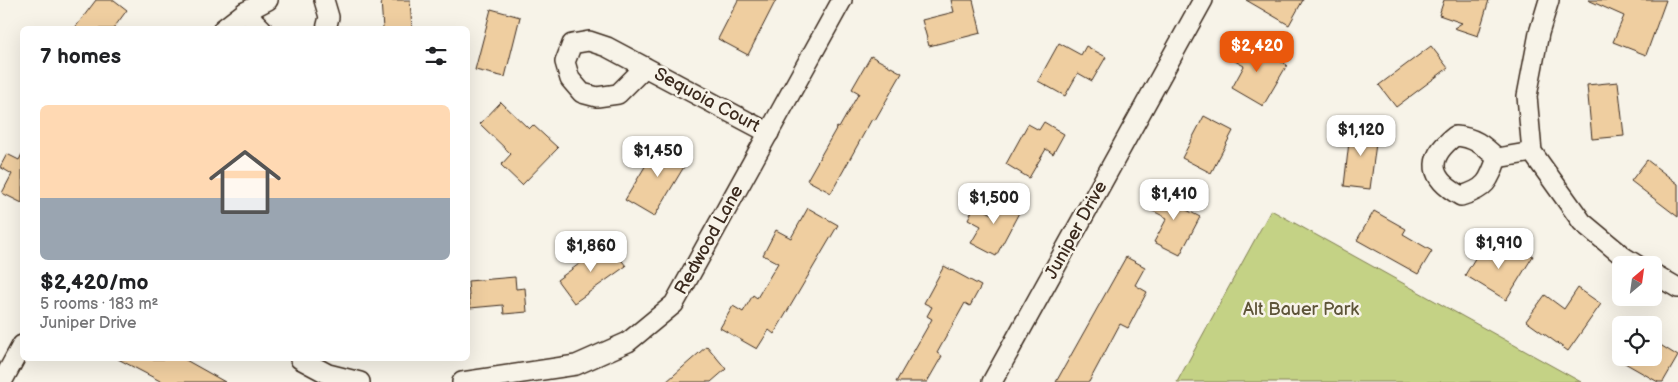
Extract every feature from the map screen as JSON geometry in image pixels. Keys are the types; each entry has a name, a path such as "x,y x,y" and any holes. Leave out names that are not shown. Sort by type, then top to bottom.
{"street":[{"path":"227,26 246,12 268,0"},
{"path":"324,0 329,17 327,26"},
{"name":"Redwood Lane","path":"462,382 576,365 628,342 674,304 842,0"},
{"name":"Juniper Drive","path":"992,382 1204,0"},
{"path":"1549,0 1539,34 1527,96 1532,152 1582,222 1623,256"},
{"path":"246,12 259,26"},
{"name":"Sequoia Court","path":"646,67 768,133"},
{"path":"1497,158 1532,152"},
{"path":"1662,279 1678,288"},
{"path":"2,382 20,349"},
{"path":"304,361 328,374 360,382"}],"green space":[{"name":"Alt Bauer Park","path":"1271,210 1581,382 1177,382"}],"building":[{"path":"96,0 114,0 127,10 115,26 76,26"},
{"path":"381,0 410,0 412,26 383,26"},
{"path":"738,0 776,0 748,55 718,39"},
{"path":"951,0 973,0 981,33 929,46 922,20 954,12"},
{"path":"1246,0 1303,0 1289,25"},
{"path":"1444,0 1489,0 1478,36 1454,28 1462,23 1439,15"},
{"path":"1588,0 1666,0 1646,55 1613,42 1624,16"},
{"path":"491,9 520,17 505,77 475,70"},
{"path":"1244,41 1287,65 1263,106 1232,88 1244,66 1233,60"},
{"path":"1059,43 1081,55 1086,46 1106,57 1092,81 1078,73 1065,96 1038,81"},
{"path":"1431,46 1448,68 1396,107 1379,85"},
{"path":"871,56 902,73 875,120 872,119 831,193 807,180 859,93 852,89"},
{"path":"1618,82 1624,136 1592,139 1587,85"},
{"path":"501,102 529,129 533,125 558,148 522,185 501,165 511,154 480,124"},
{"path":"1204,116 1233,131 1211,173 1182,158"},
{"path":"1044,122 1064,134 1053,154 1046,149 1029,178 1006,164 1028,124 1039,130"},
{"path":"1351,124 1378,128 1370,189 1344,186"},
{"path":"662,138 691,155 654,217 625,200"},
{"path":"7,154 19,160 20,158 20,202 2,193 12,174 0,167"},
{"path":"1647,160 1678,184 1678,217 1631,181"},
{"path":"1164,186 1184,197 1179,206 1200,217 1180,255 1154,242 1167,218 1151,210"},
{"path":"1003,197 1022,207 996,256 971,243 981,226 968,219 975,205 994,215"},
{"path":"808,208 838,225 774,334 769,330 757,349 720,328 733,306 743,312 753,295 757,298 778,263 763,255 776,230 791,238"},
{"path":"1374,211 1406,229 1403,234 1432,251 1418,274 1357,240"},
{"path":"608,243 626,266 574,303 557,280"},
{"path":"1483,245 1506,259 1515,245 1533,256 1506,300 1465,275"},
{"path":"1126,257 1145,267 1135,285 1147,292 1128,328 1120,324 1089,382 1056,382"},
{"path":"944,266 981,286 970,306 965,303 937,353 942,356 927,382 896,382 932,319 927,316 932,307 924,303"},
{"path":"515,277 516,289 525,288 527,312 504,314 503,305 470,308 470,281"},
{"path":"1578,288 1601,304 1568,351 1526,321 1545,295 1564,309"},
{"path":"707,346 726,369 711,382 666,382"},
{"path":"1662,346 1678,356 1663,382 1658,382 1630,366 1662,366"},
{"path":"122,361 188,361 225,382 162,382"}]}
